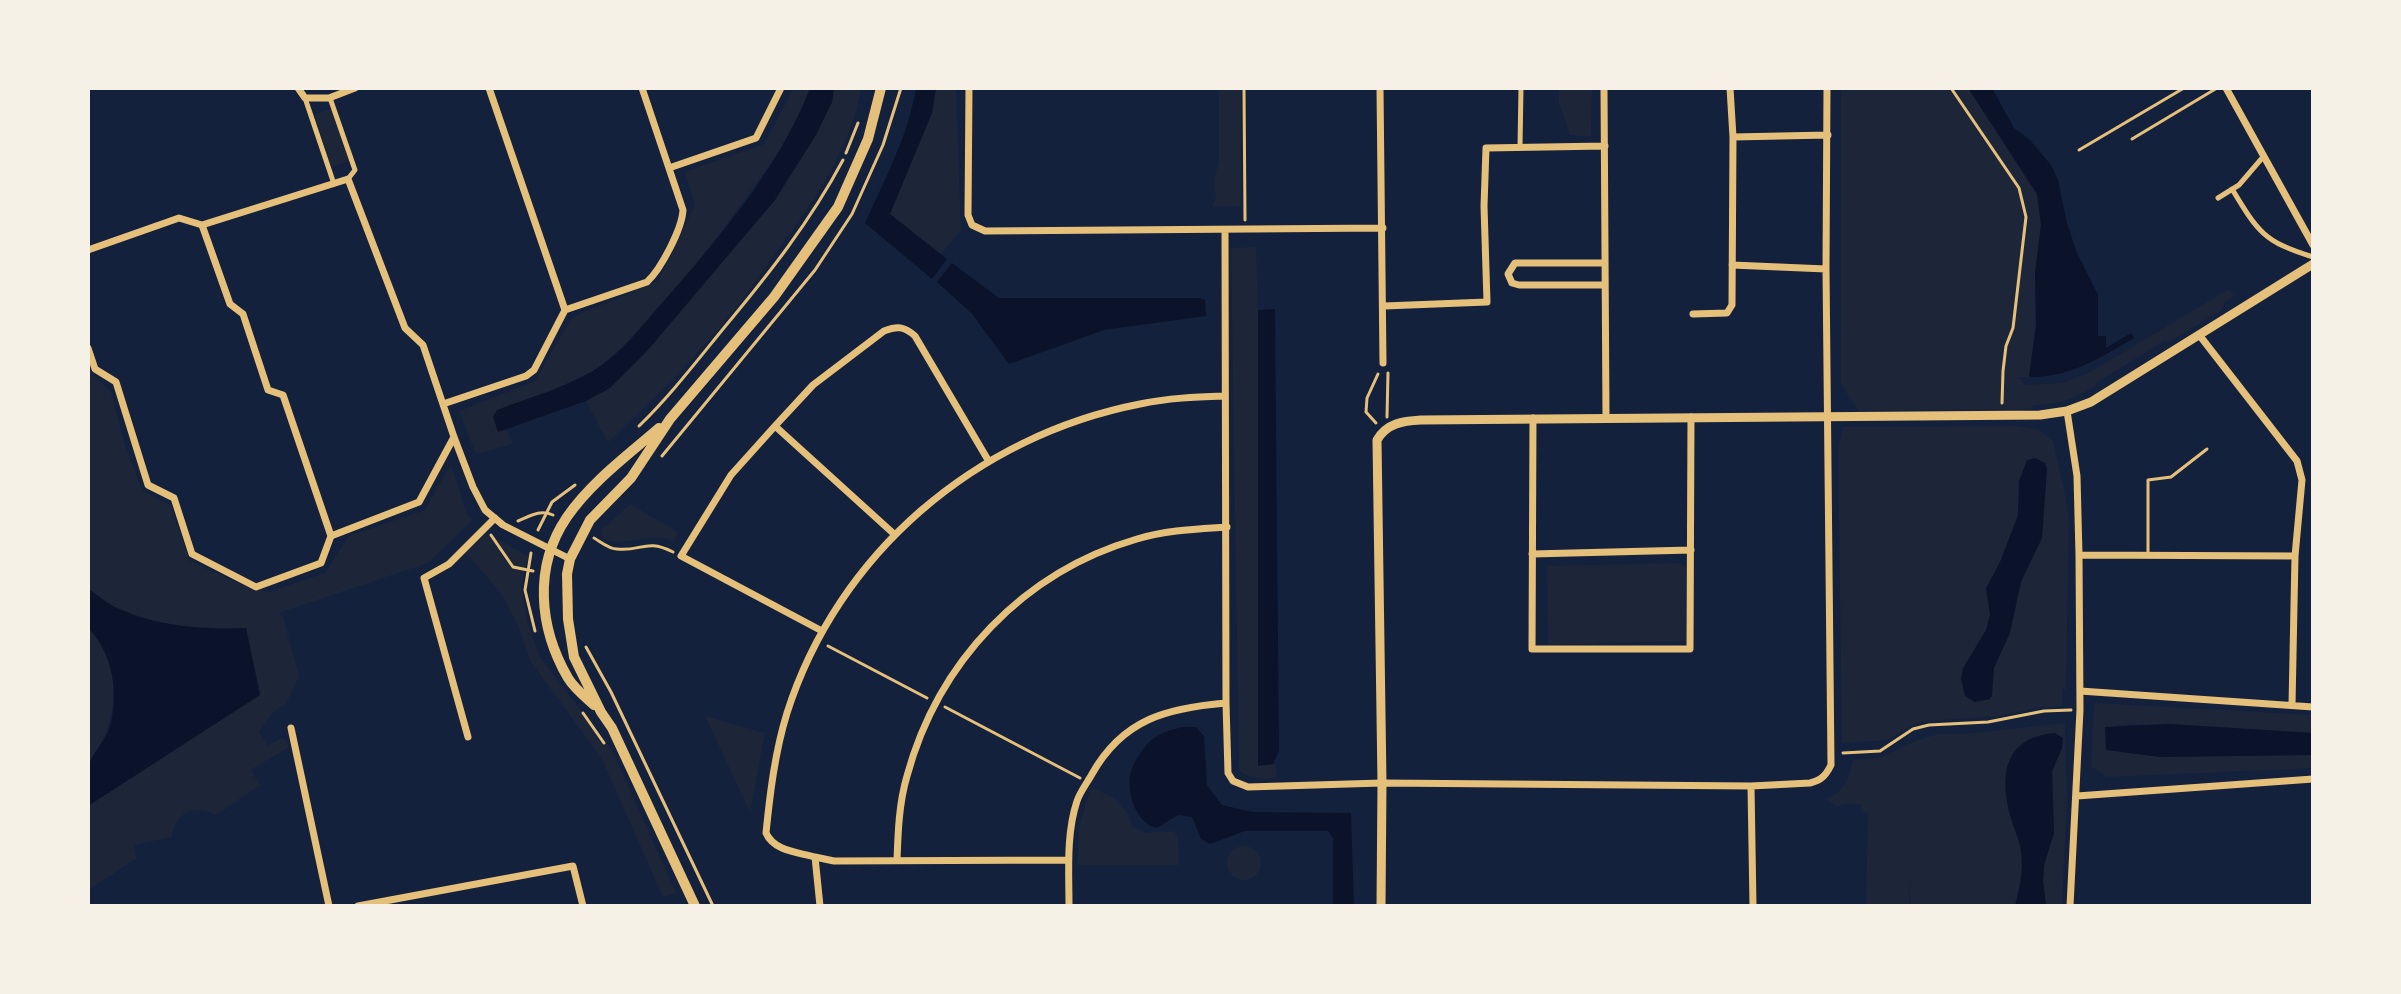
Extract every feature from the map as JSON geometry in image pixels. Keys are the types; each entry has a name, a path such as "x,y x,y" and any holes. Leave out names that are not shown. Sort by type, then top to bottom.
{"main road":[{"path":"695,906 612,728 574,657 568,619 567,574 570,559 590,520 631,478 670,419 774,297 838,207 868,139 881,88"},
{"path":"601,712 569,681 548,630 542,600 550,550 565,520 586,493 670,419"}],"street":[{"path":"298,88 305,98 334,184"},
{"path":"305,98 329,98 355,88"},
{"path":"489,88 565,310"},
{"path":"443,404 526,376 534,370 565,310 647,282 655,274 682,220 683,210 642,88"},
{"path":"669,168 756,138 781,88"},
{"path":"969,88 968,215 972,225 985,231 1383,228"},
{"path":"1380,88 1383,363"},
{"path":"1520,146 1521,88"},
{"path":"1604,88 1606,417"},
{"path":"1693,314 1727,313 1732,305 1733,137 1730,88"},
{"path":"1225,230 1226,703 1228,773 1239,785 1751,786 1820,781 1831,765 1827,88"},
{"path":"2226,88 2313,245"},
{"path":"88,250 179,218 202,225 348,179 355,170 329,98"},
{"path":"1733,137 1828,135"},
{"path":"1384,306 1487,302 1486,148 1605,146"},
{"path":"2218,198 2252,171 2263,157"},
{"path":"348,179 405,328 423,345 454,437 485,510 534,542 570,559"},
{"path":"2232,189 2256,228 2267,238 2283,248 2313,257"},
{"path":"88,348 95,369 116,382 148,485 174,498 192,554 256,587 321,563 331,536 283,395 268,390 243,314 230,304 202,225"},
{"path":"1605,263 1515,263 1508,274 1512,283 1519,285 1605,285"},
{"path":"1381,906 1377,440 1385,429 1406,421 1421,420 2002,416 2067,411 2091,402 2313,264"},
{"path":"1732,265 1826,269"},
{"path":"822,631 681,556 731,475 813,385 884,331 897,326 915,336 988,460"},
{"path":"2200,336 2297,461 2302,480 2295,556 2292,705"},
{"path":"1068,860 834,861 780,848 770,842 766,833 774,765 786,715 800,676 822,631 851,586 894,534 955,482 1025,441 1102,412 1156,401 1224,396"},
{"path":"2067,411 2077,476 2080,691 2070,906"},
{"path":"1533,418 1532,649 1690,649 1691,417"},
{"path":"775,426 894,534"},
{"path":"331,536 419,502 454,437"},
{"path":"468,737 424,578 449,564 495,518"},
{"path":"897,860 899,819 906,779 918,739 935,702 958,664 987,629 1019,599 1056,573 1096,553 1138,538 1182,530 1227,527"},
{"path":"1532,554 1691,550"},
{"path":"2079,555 2295,556"},
{"path":"2080,691 2313,707"},
{"path":"1069,906 1068,860 1075,809 1101,757 1121,735 1155,717 1186,706 1226,703"},
{"path":"291,728 329,906"},
{"path":"2077,796 2313,779"},
{"path":"1751,786 1753,906"},
{"path":"815,857 820,906"},
{"path":"358,906 573,866 583,906"}],"lane":[{"path":"2079,150 2184,88"},
{"path":"2132,139 2217,88"},
{"path":"2148,554 2148,480 2171,477 2207,449"}],"path":[{"path":"1244,88 1245,230"},
{"path":"1951,88 2019,188 2025,207 2018,297 2003,371 2002,416"},
{"path":"633,433 690,370 783,257 822,199 845,157 862,111"},
{"path":"1383,363 1389,368 1385,429 1366,412 1367,398 1383,363"},
{"path":"535,633 527,606 526,571 534,542 552,502 582,479"},
{"path":"485,529 498,542 513,567 546,572"},
{"path":"594,538 615,550 660,545 681,556"},
{"path":"822,631 828,647 1087,782"},
{"path":"1831,753 1880,751 1913,729 1929,725 1988,722 2044,711 2080,710"},
{"path":"582,712 605,745"}],"shaded area":[{"path":"794,88 810,88 781,149 691,271 621,349 593,371 561,386 498,431 507,430 513,444 476,454 459,411 535,381 569,322 577,315 658,281 695,205 685,172 764,144"},
{"path":"810,88 834,88 832,102 816,135 775,200 647,351 610,388 586,401 498,432 493,417 497,410 582,377 613,357 630,340 746,201 798,117"},
{"path":"834,88 861,88 849,133 815,197 717,331 608,442 586,401 610,387 647,351 775,200 832,102"},
{"path":"916,88 936,88 932,113 890,214 947,259 932,279 865,223 902,140"},
{"path":"936,88 956,88 961,230 941,254 889,214 932,113"},
{"path":"1219,88 1241,88 1241,206 1212,207 1216,198 1214,181 1219,161"},
{"path":"1559,88 1592,88 1591,137 1570,135 1559,103"},
{"path":"1841,88 1968,88 2037,194 2041,225 2035,273 2036,325 2029,377 2019,377 2025,385 2061,383 2087,374 2229,289 2234,296 2226,301 2220,311 2066,400 2033,405 2030,409 1859,411 1841,384"},
{"path":"1968,88 1992,88 2014,128 2029,139 2051,165 2058,180 2077,253 2098,295 2098,336 2106,336 2106,348 2131,333 2134,338 2084,365 2058,374 2029,377 2036,325 2035,273 2041,225 2037,194"},
{"path":"331,109 349,161 332,167 314,114"},
{"path":"1256,247 1258,765 1276,764 1277,778 1266,779 1252,777 1239,770 1231,248"},
{"path":"952,263 999,298 1200,298 1205,300 1206,316 1104,330 1009,364 972,314 937,282"},
{"path":"1275,309 1279,751 1273,764 1258,766 1258,310"},
{"path":"88,363 92,374 111,392 125,445 142,490 170,505 190,561 246,587 269,592 325,573 349,536 425,510 451,464 467,515 473,520 428,563 279,613 283,617 299,676 286,704 275,710 259,731 268,746 281,738 289,747 251,770 260,785 216,815 201,810 187,812 177,822 172,837 134,845 137,858 88,890 88,806 260,694 246,628 162,623 115,607 88,589"},
{"path":"2016,426 2038,429 2053,441 2069,518 2066,689 2062,689 2062,706 1999,716 1928,721 1913,725 1887,740 1842,743 1838,449 1843,427"},
{"path":"2035,458 2045,463 2047,469 2042,538 2021,582 2010,633 1994,668 1992,696 1975,702 1965,696 1961,678 1963,668 1986,630 1990,615 1986,588 2018,515 2019,481 2027,460"},
{"path":"630,504 678,532 674,542 655,538 619,542 602,538 602,530"},
{"path":"487,533 528,556 521,585 527,620 540,657 613,752 676,893 663,897 602,759 531,662 517,623 500,592 466,553"},
{"path":"1679,563 1686,567 1686,641 1548,645 1547,566"},
{"path":"88,589 115,607 162,623 246,628 260,695 88,806 88,767 109,729 114,689 109,662 97,638 88,628"},
{"path":"88,628 108,659 114,695 106,732 88,764"},
{"path":"2094,703 2313,715 2313,733 2169,724 2116,725 2160,757 2313,755 2313,768 2107,777 2091,766"},
{"path":"705,716 765,733 750,812"},
{"path":"2065,723 2067,798 2062,906 2046,906 2043,881 2044,865 2054,833 2052,771 2062,748 2006,782 2022,857 2015,906 1910,906 1909,877 1909,906 1866,906 1868,813 1861,811 1861,804 1837,807 1826,799 1845,784 1853,760 1879,758 1937,734"},
{"path":"2169,724 2313,733 2313,755 2160,757 2106,750 2105,727"},
{"path":"1182,727 1196,727 1204,736 1207,785 1222,805 1252,812 1351,813 1354,906 1333,906 1333,838 1328,831 1245,831 1210,844 1201,839 1192,817 1178,815 1157,828 1144,821 1135,808 1130,792 1132,768 1152,740"},
{"path":"2055,733 2063,738 2052,771 2054,833 2044,865 2046,906 2015,906 2022,858 2007,799 2006,771 2016,749 2026,741"},
{"path":"1091,787 1114,798 1126,811 1133,827 1145,833 1172,831 1178,835 1179,865 1077,865 1079,827"},
{"path":"1244,846 1256,851 1261,863 1256,875 1244,880 1232,875 1227,863 1232,851"}]}
